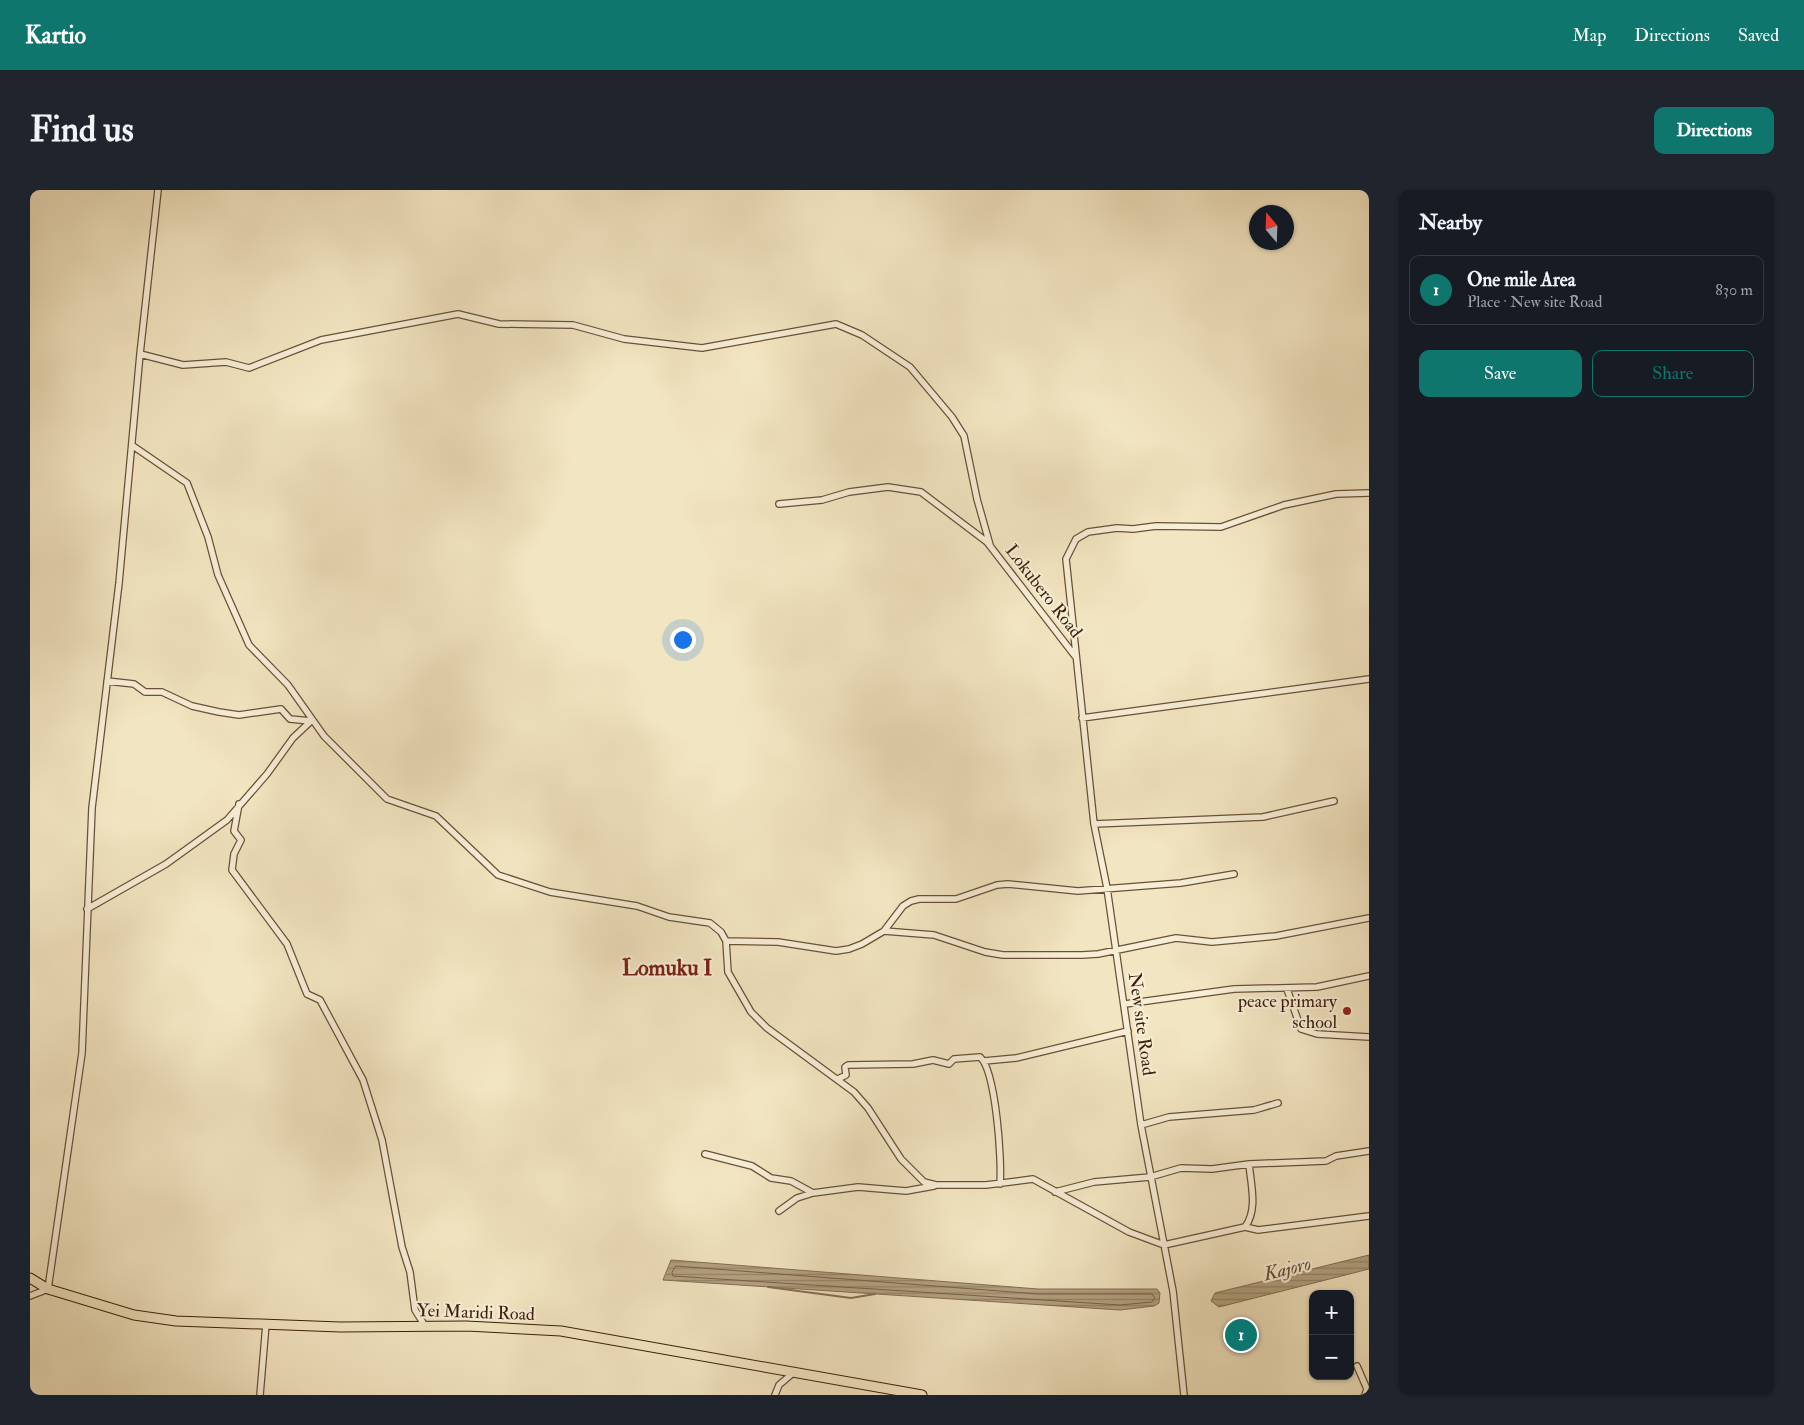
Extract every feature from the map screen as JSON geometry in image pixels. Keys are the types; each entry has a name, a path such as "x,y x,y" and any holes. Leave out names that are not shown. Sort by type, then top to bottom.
{"main road":[{"name":"Yei Maridi Road","path":"30,1278 48,1289 134,1316 176,1321 340,1327 480,1326 586,1334 922,1395"}],"street":[{"path":"30,1296 48,1289 82,1052 92,808 133,446 140,354 158,190"},
{"path":"140,354 182,364 226,362 249,368 321,340 458,314 499,324 573,325 624,338 702,348 836,324 862,335 910,368 952,417 964,436 977,499 990,545"},
{"path":"133,446 187,483 199,509 218,575 249,645 288,685 311,721 324,736 387,799 436,816 498,875 550,892 637,906 669,917 703,920 716,927 726,941 728,972 751,1012 767,1028 854,1092 868,1108 901,1159 914,1174 924,1182 936,1185"},
{"path":"779,504 822,500 849,492 888,487 921,492 972,529 990,545"},
{"name":"New site Road","path":"1184,1395 1173,1291 1141,1125 1117,951 1094,824 1066,559 1076,539 1088,532 1156,526 1221,527 1284,505 1336,494 1369,493"},
{"name":"Lokubero Road","path":"990,545 1075,656"},
{"path":"1082,718 1369,679"},
{"path":"107,681 134,684 145,692 162,692 192,706 219,712 239,715 281,709 290,719 311,721"},
{"path":"87,909 166,864 227,820 267,774 293,738 311,721"},
{"path":"1094,824 1263,817 1334,801"},
{"path":"239,804 234,831 240,840 234,854 232,870 287,944 307,994 320,1000 363,1080 382,1140 415,1310 425,1326"},
{"path":"726,941 778,942 836,951 862,944 884,931 903,906 919,899 956,899 997,885 1008,884 1034,885 1063,890 1181,883 1234,874"},
{"path":"884,931 934,935 985,952 1003,955 1082,955 1117,951 1176,938 1212,942 1276,936 1369,918"},
{"path":"1125,1004 1234,989 1317,987 1369,976"},
{"path":"1287,989 1301,1029 1317,1034 1369,1037"},
{"path":"838,1079 846,1075 845,1067 848,1065 913,1064 933,1060 949,1064 954,1059 977,1057 984,1061 1016,1058 1128,1031"},
{"path":"984,1061 995,1109 1000,1150 1000,1184"},
{"path":"1141,1125 1169,1117 1254,1110 1278,1103"},
{"path":"1055,1192 1094,1182 1150,1176 1181,1168 1212,1169 1249,1164 1326,1161 1336,1156 1369,1151"},
{"path":"705,1154 752,1166 771,1178 790,1181 813,1192"},
{"path":"1245,1227 1252,1219 1253,1204 1249,1164"},
{"path":"779,1211 797,1198 813,1192 858,1187 906,1190 936,1185 1000,1184 1033,1180 1130,1232 1164,1245 1245,1227 1258,1230 1369,1216"},
{"path":"260,1395 266,1324"},
{"path":"1356,1366 1367,1389 1366,1395"},
{"path":"775,1395 779,1385 793,1373"}],"water":[{"path":"1369,1255 1369,1269 1219,1307 1211,1301 1215,1293"},
{"path":"671,1260 1038,1289 1157,1289 1160,1293 1159,1303 1154,1306 1120,1310 663,1280"}],"waterway":[{"path":"768,1287 851,1298 875,1294"}],"place":[{"name":"peace primary school","path":"1347,1011"},
{"name":"One mile Area","path":"1241,1335"}],"district":[{"name":"Lomuku I","path":"667,967"}],"water label":[{"name":"Kajoro","path":"1287,1268"}]}
